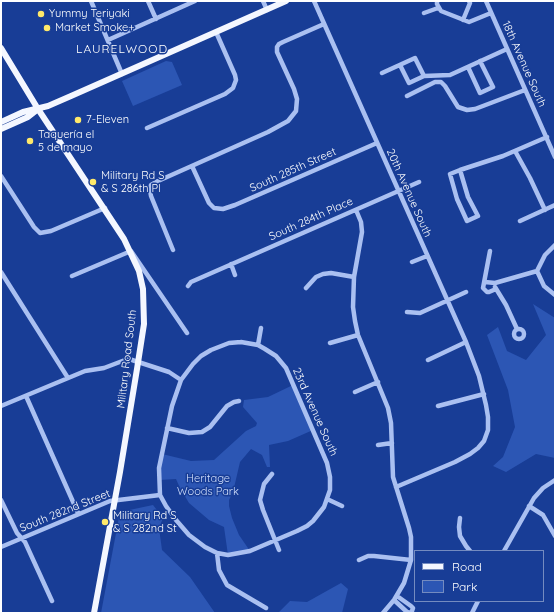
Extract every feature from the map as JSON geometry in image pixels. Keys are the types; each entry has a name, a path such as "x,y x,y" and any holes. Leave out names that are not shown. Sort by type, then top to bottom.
{"main road":[{"path":"1,122 23,112 38,109 122,74 286,1"},
{"name":"Military Road South","path":"1,48 38,109 105,208 131,251 139,271 143,295 144,324 115,500 94,613"},
{"path":"1,129 28,117 38,109"}],"street":[{"path":"91,1 122,74"},
{"path":"148,1 156,18"},
{"path":"108,40 195,1"},
{"path":"263,1 267,10"},
{"name":"20th Avenue South","path":"314,1 466,342 479,376 488,417 488,430 484,441 478,448 455,462 396,487"},
{"path":"437,1 438,8 441,11 469,22 491,13"},
{"path":"463,20 470,3 469,1"},
{"name":"18th Avenue South","path":"486,1 555,157"},
{"path":"424,13 438,8"},
{"path":"173,250 151,196 151,185 276,128 288,121 296,111 296,94 277,52 277,48 279,44 324,24"},
{"path":"147,128 228,92 235,86 235,75 216,32"},
{"path":"400,64 409,83 424,76 450,75 507,49"},
{"path":"382,73 415,58 424,76"},
{"path":"468,67 480,93 493,87 480,61"},
{"path":"407,96 430,84 441,82 458,107 467,110 526,90"},
{"path":"460,170 468,197 478,216 467,221 457,199 450,174 460,170 515,151 546,137"},
{"name":"South 285th Street","path":"192,166 208,203 214,208 223,209 377,143"},
{"path":"515,151 545,210"},
{"path":"1,176 34,227 40,233 51,231 105,208"},
{"name":"South 284th Place","path":"188,286 191,282 419,182"},
{"path":"520,221 555,205"},
{"path":"356,210 361,222 362,232 354,278 353,307 358,335 388,408 391,423 393,477 409,528 411,545 411,560 404,583 396,598 383,613"},
{"path":"485,282 495,283 537,271 545,255 555,245"},
{"path":"72,276 131,251 187,333"},
{"path":"490,251 483,288 487,292 491,292 496,289"},
{"path":"412,262 427,256"},
{"path":"231,264 235,274"},
{"path":"537,271 544,286 555,295"},
{"path":"1,272 68,378"},
{"path":"306,288 316,278 323,274 354,278"},
{"path":"495,283 496,289 504,301 517,330"},
{"path":"407,312 420,313 466,292"},
{"path":"261,328 258,345 240,342 220,345 201,356 181,380 175,393 167,428 160,468 160,495 169,512 182,528 205,547 217,553 228,555 242,553 297,531 313,521 328,500 342,506"},
{"path":"330,343 358,335"},
{"path":"428,360 466,342"},
{"name":"23rd Avenue South","path":"258,345 276,356 282,363 291,379 327,463 330,477 328,500"},
{"path":"1,406 85,371 108,367 125,360 138,362 169,372 181,380"},
{"path":"355,392 378,382"},
{"path":"438,406 484,394"},
{"path":"26,396 78,513"},
{"path":"167,428 189,434 202,432 213,424 227,406 239,401"},
{"path":"378,445 392,443"},
{"path":"272,474 264,484 260,500 274,541 279,550"},
{"path":"505,550 529,506 539,493 555,480"},
{"name":"South 282nd Street","path":"1,547 100,504 115,500 160,495"},
{"path":"1,500 17,533 25,542 52,601"},
{"path":"529,506 543,515 555,536"},
{"path":"460,518 460,536 469,550"},
{"path":"217,553 218,570 227,584 266,608"},
{"path":"359,560 368,556 374,556 411,560"},
{"path":"472,613 478,602"}],"green space":[{"path":"166,61 172,62 182,85 133,106 122,81"},
{"path":"533,304 555,318 555,458 536,454 506,472 493,466 503,457 515,427 508,390 487,335 498,327 507,351 526,360 546,335"},
{"name":"Heritage Woods Park","path":"293,385 313,430 288,441 269,445 270,467 267,467 262,455 251,449 240,462 233,492 229,500 229,506 239,535 250,551 228,555 224,527 209,520 189,503 176,479 159,480 162,454 191,461 214,460 246,431 256,426 257,423 243,407 244,400 268,397"},
{"path":"153,505 163,518 159,528 162,550 190,577 215,613 101,613 120,512"},
{"path":"341,583 348,589 342,613 278,613 290,601 307,602"}],"place":[{"name":"Yummy Teriyaki","path":"41,14"},
{"name":"Market Smoke+","path":"47,28"},
{"name":"7-Eleven","path":"78,120"},
{"name":"Taquería el 5 de mayo","path":"30,141"},
{"name":"Military Rd S & S 286th Pl","path":"93,182"},
{"name":"Military Rd S & S 282nd St","path":"105,522"}],"district":[{"name":"LAURELWOOD","path":"122,49"}]}
